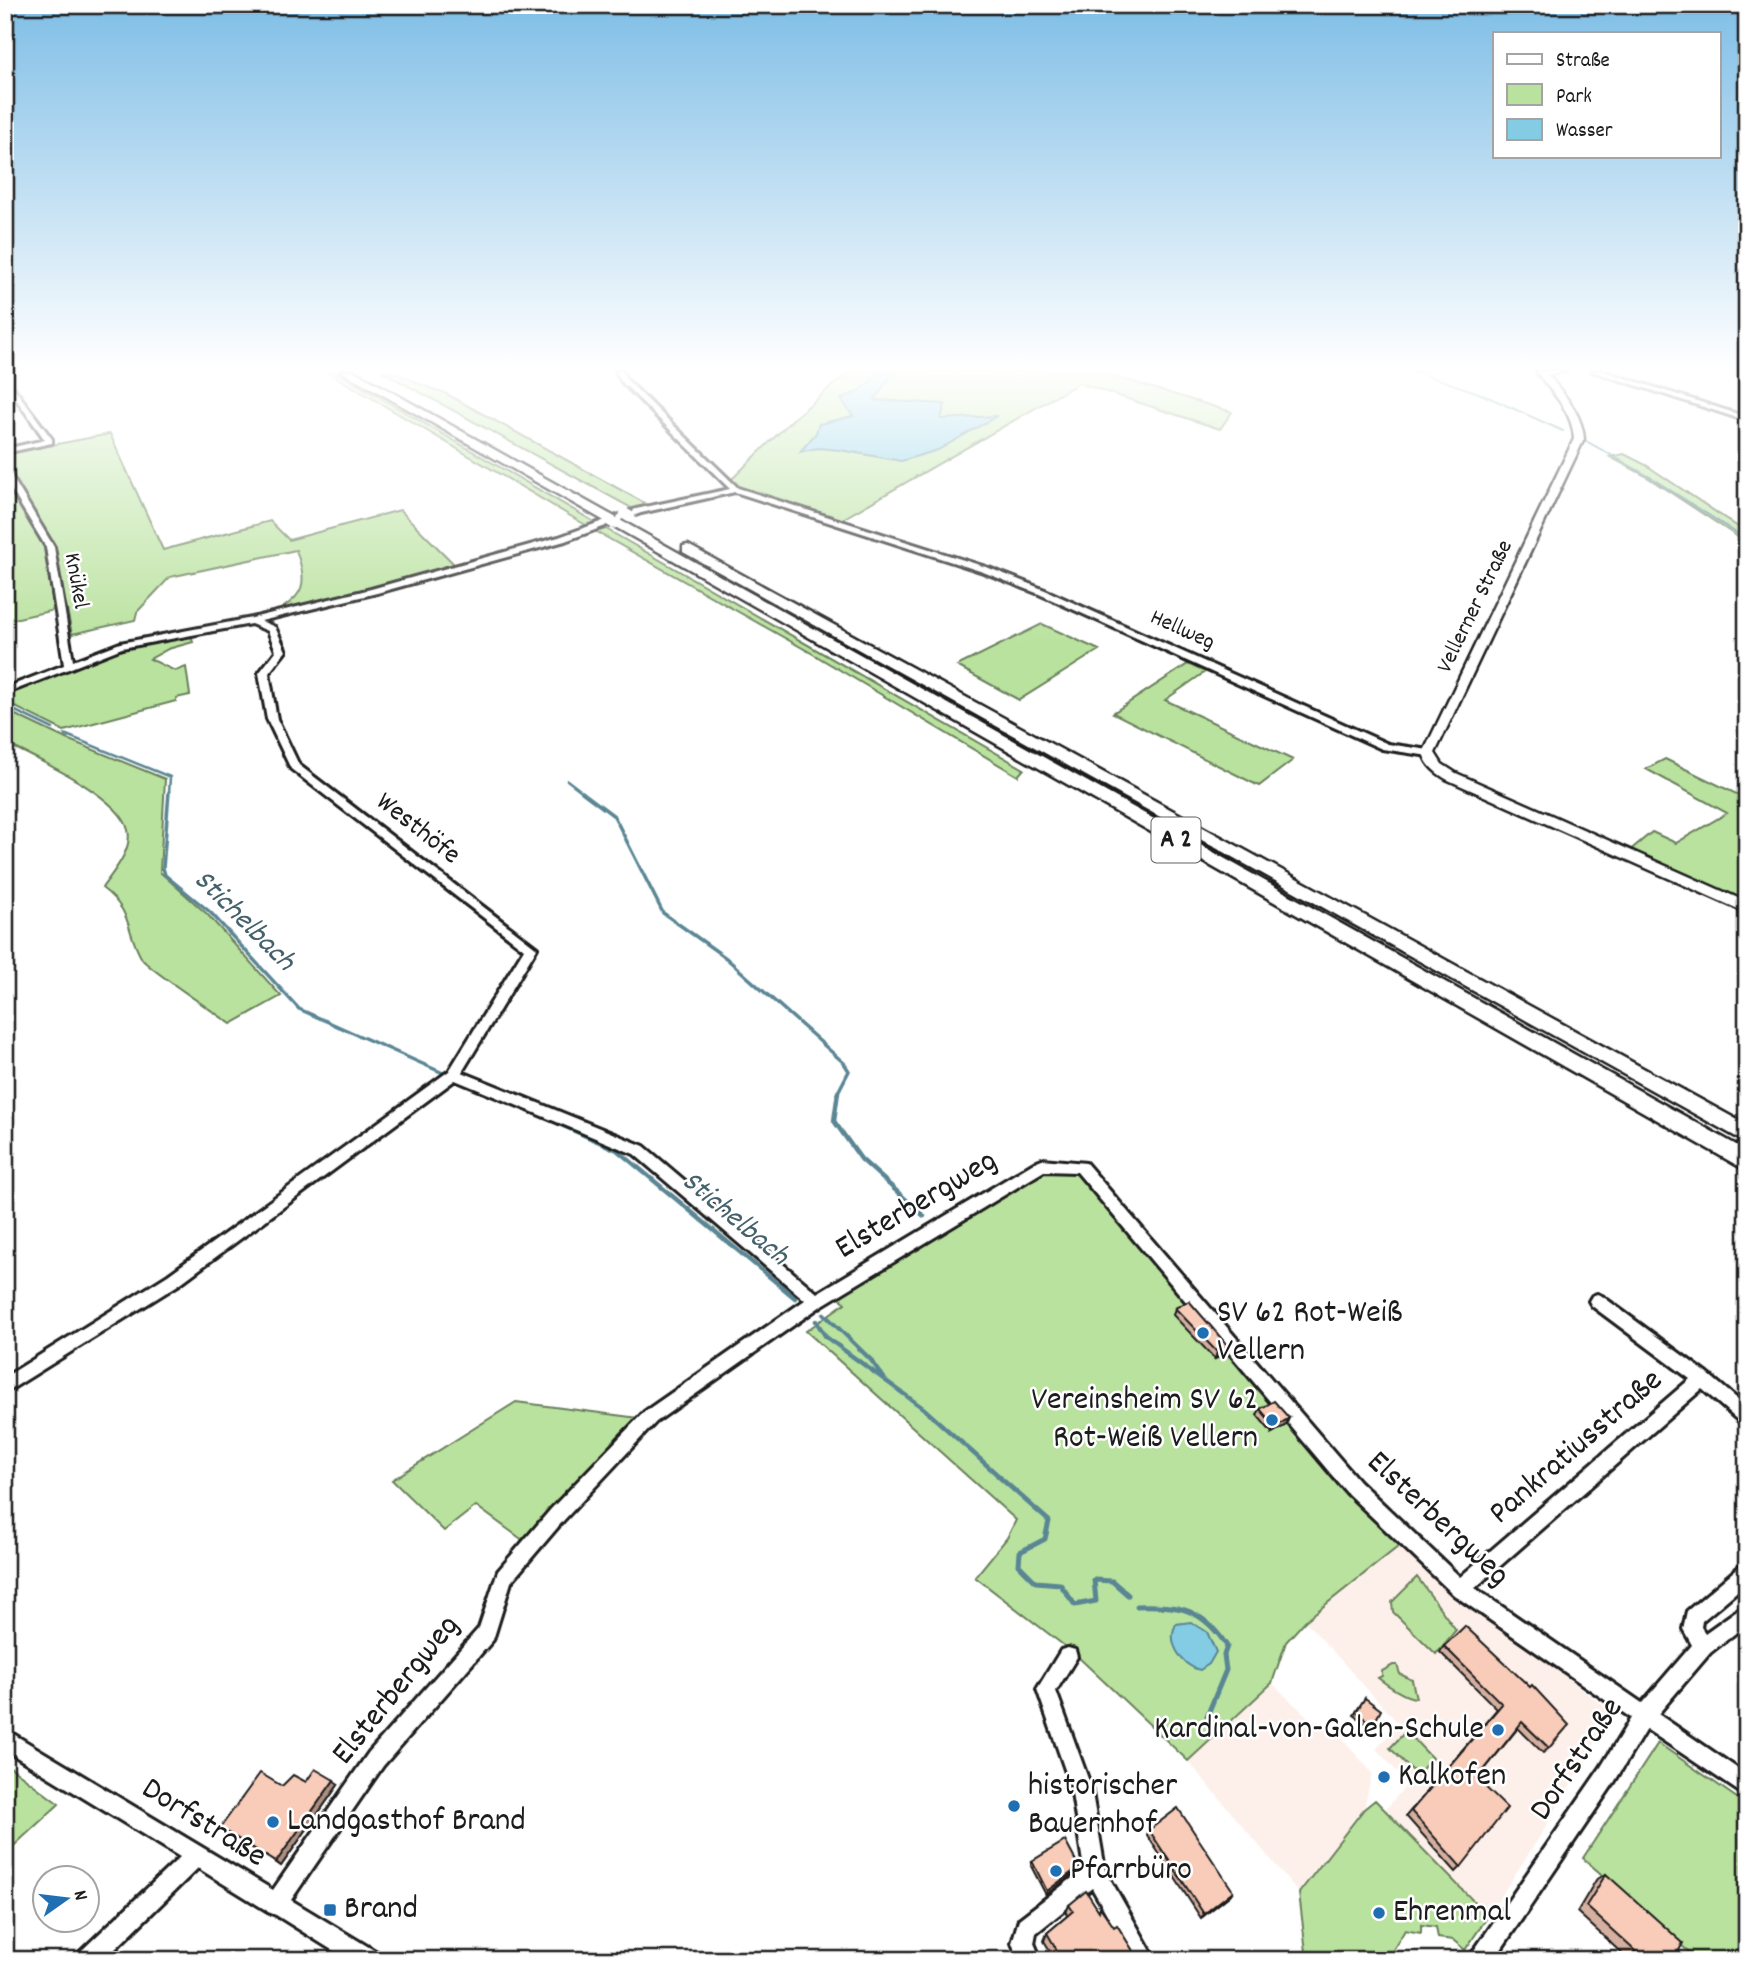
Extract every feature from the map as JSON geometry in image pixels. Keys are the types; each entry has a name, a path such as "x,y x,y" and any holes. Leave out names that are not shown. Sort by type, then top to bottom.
{"highway":[{"name":"A 2","path":"516,463 1747,1135"},
{"name":"A 2","path":"524,463 1747,1161"}],"main road":[{"name":"Vellerner Straße","path":"1429,753 1568,463"},
{"path":"1429,753 1437,768 1451,776 1747,908"}],"street":[{"name":"Hellweg","path":"707,463 735,490 986,570 1386,747 1429,753"},
{"name":"Knükel","path":"5,472 50,547 69,667"},
{"path":"5,691 120,646 252,621 562,539 639,512 735,490"},
{"name":"Westhöfe","path":"252,621 272,629 281,651 264,673 272,719 295,767 531,948 454,1074"},
{"path":"5,1386 173,1280 454,1074 639,1150 816,1301"},
{"name":"Elsterbergweg","path":"275,1905 376,1759 485,1633 504,1577 557,1515 650,1417 816,1301 1042,1165 1081,1167 1353,1487 1460,1589 1747,1787"},
{"name":"Pankratiusstraße","path":"1597,1301 1702,1379 1747,1418"},
{"name":"Pankratiusstraße","path":"1460,1589 1702,1379"},
{"path":"1703,1646 1692,1629 1693,1618 1747,1571"},
{"name":"Dorfstraße","path":"1481,1960 1608,1774 1643,1716 1703,1646 1747,1612"},
{"path":"1068,1657 1046,1689 1081,1787 1095,1873 1145,1960"},
{"name":"Dorfstraße","path":"5,1739 369,1960"},
{"path":"88,1960 195,1856"},
{"path":"1030,1960 1023,1943 1027,1927 1095,1873"}],"shaded area":[{"name":"Kardinal-von-Galen-Schule","path":"1404,1542 1482,1612 1613,1713 1542,1833 1488,1916 1384,1811 1408,1783 1376,1749 1399,1724 1305,1621"},
{"path":"1272,1683 1309,1718 1338,1733 1372,1773 1364,1809 1299,1893 1188,1761"}],"green space":[{"path":"5,463 123,463 163,550 270,521 289,540 400,510 455,565 275,613 293,600 301,588 302,572 296,550 170,577 137,612 135,620 72,634 54,545"},
{"path":"481,463 492,463 598,524 589,527"},
{"path":"549,463 571,463 650,506 635,510"},
{"path":"749,463 940,463 839,521 735,490 731,480"},
{"path":"1621,463 1646,465 1747,533 1747,543"},
{"path":"5,481 44,547 54,610 5,621"},
{"path":"606,529 1024,769 1018,776 813,654 597,532"},
{"path":"1042,624 1099,650 1019,700 957,666"},
{"path":"190,634 193,642 168,649 150,659 175,671 186,667 190,695 176,698 176,701 64,731 5,702 5,694 120,648"},
{"path":"1188,664 1205,672 1165,700 1293,760 1259,786 1113,713"},
{"path":"5,710 62,737 165,779 160,872 207,914 281,996 231,1024 142,959 119,905 102,888 128,845 128,830 122,817 110,804 75,779 5,743"},
{"path":"1665,759 1747,799 1747,903 1628,852 1652,832 1676,843 1727,813 1646,769"},
{"path":"1044,1169 1079,1170 1404,1542 1305,1621 1286,1642 1272,1683 1188,1761 1075,1654 975,1577 1007,1538 1016,1520 806,1331 845,1303 840,1297 885,1265"},
{"path":"516,1402 646,1419 524,1541 476,1506 444,1531 392,1480"},
{"path":"1417,1577 1456,1630 1436,1654 1393,1612 1392,1602"},
{"path":"1397,1665 1400,1674 1412,1680 1416,1698 1402,1694 1378,1678 1382,1676 1382,1671"},
{"path":"1406,1731 1432,1758 1417,1775 1390,1748"},
{"path":"1658,1743 1747,1805 1747,1960 1698,1960 1583,1858"},
{"path":"5,1763 59,1804 5,1854"},
{"path":"1375,1800 1488,1916 1465,1950 1453,1940 1438,1938 1436,1927 1421,1925 1421,1933 1405,1930 1387,1960 1307,1960 1299,1893 1364,1809"}],"water":[{"path":"1191,1622 1207,1632 1216,1652 1209,1664 1200,1670 1187,1664 1174,1645 1173,1631 1176,1624"}],"building":[{"path":"1189,1301 1228,1346 1217,1352 1175,1308"},
{"path":"1274,1401 1289,1418 1275,1427 1260,1409"},
{"name":"Kardinal-von-Galen-Schule","path":"1465,1626 1530,1687 1532,1685 1569,1725 1549,1748 1522,1722 1477,1779 1507,1808 1461,1867 1411,1811 1502,1704 1444,1646"},
{"path":"1365,1698 1381,1710 1373,1725 1356,1712"},
{"name":"Landgasthof Brand","path":"315,1769 334,1780 276,1862 220,1828 260,1773 282,1786 293,1775 306,1782"},
{"path":"1178,1808 1233,1891 1204,1914 1149,1830"},
{"name":"Pfarrbüro","path":"1065,1841 1079,1867 1047,1891 1032,1861"},
{"path":"1606,1874 1683,1943 1674,1960 1645,1960 1586,1906"},
{"path":"1086,1891 1099,1911 1100,1907 1114,1927 1117,1925 1135,1954 1139,1958 1147,1955 1150,1960 1056,1960 1052,1954 1057,1950 1047,1933 1073,1911 1069,1905"}],"waterway":[{"path":"1625,463 1747,540"},
{"name":"Stichelbach","path":"5,706 53,729"},
{"name":"Stichelbach","path":"64,734 170,777 169,793"},
{"path":"567,780 584,793"},
{"name":"Stichelbach","path":"169,792 163,868 165,875 210,912 299,1009 443,1073"},
{"path":"582,792 614,816 663,913 726,958 844,1063 849,1071 838,1092"},
{"path":"838,1092 834,1121 861,1159 924,1216"},
{"name":"Stichelbach","path":"539,1115 617,1150 795,1298"},
{"path":"824,1314 871,1360 884,1378"},
{"name":"Stichelbach","path":"816,1321 826,1337 923,1408 1000,1477"},
{"path":"998,1476 1049,1521 1045,1539 1020,1552 1019,1565 1036,1582 1060,1584 1075,1605 1096,1601 1094,1580 1112,1581 1128,1595"},
{"name":"Stichelbach","path":"1137,1606 1166,1606 1189,1611 1218,1633 1227,1646 1224,1655 1226,1670 1207,1716"}],"place":[{"name":"SV 62 Rot-Weiß Vellern","path":"1203,1333"},
{"name":"Vereinsheim SV 62 Rot-Weiß Vellern","path":"1272,1420"},
{"name":"Kardinal-von-Galen-Schule","path":"1498,1730"},
{"name":"Kalkofen","path":"1384,1777"},
{"name":"historischer Bauernhof","path":"1014,1806"},
{"name":"Landgasthof Brand","path":"273,1822"},
{"name":"Pfarrbüro","path":"1056,1871"},
{"name":"Brand","path":"330,1910"},
{"name":"Ehrenmal","path":"1379,1913"}]}
